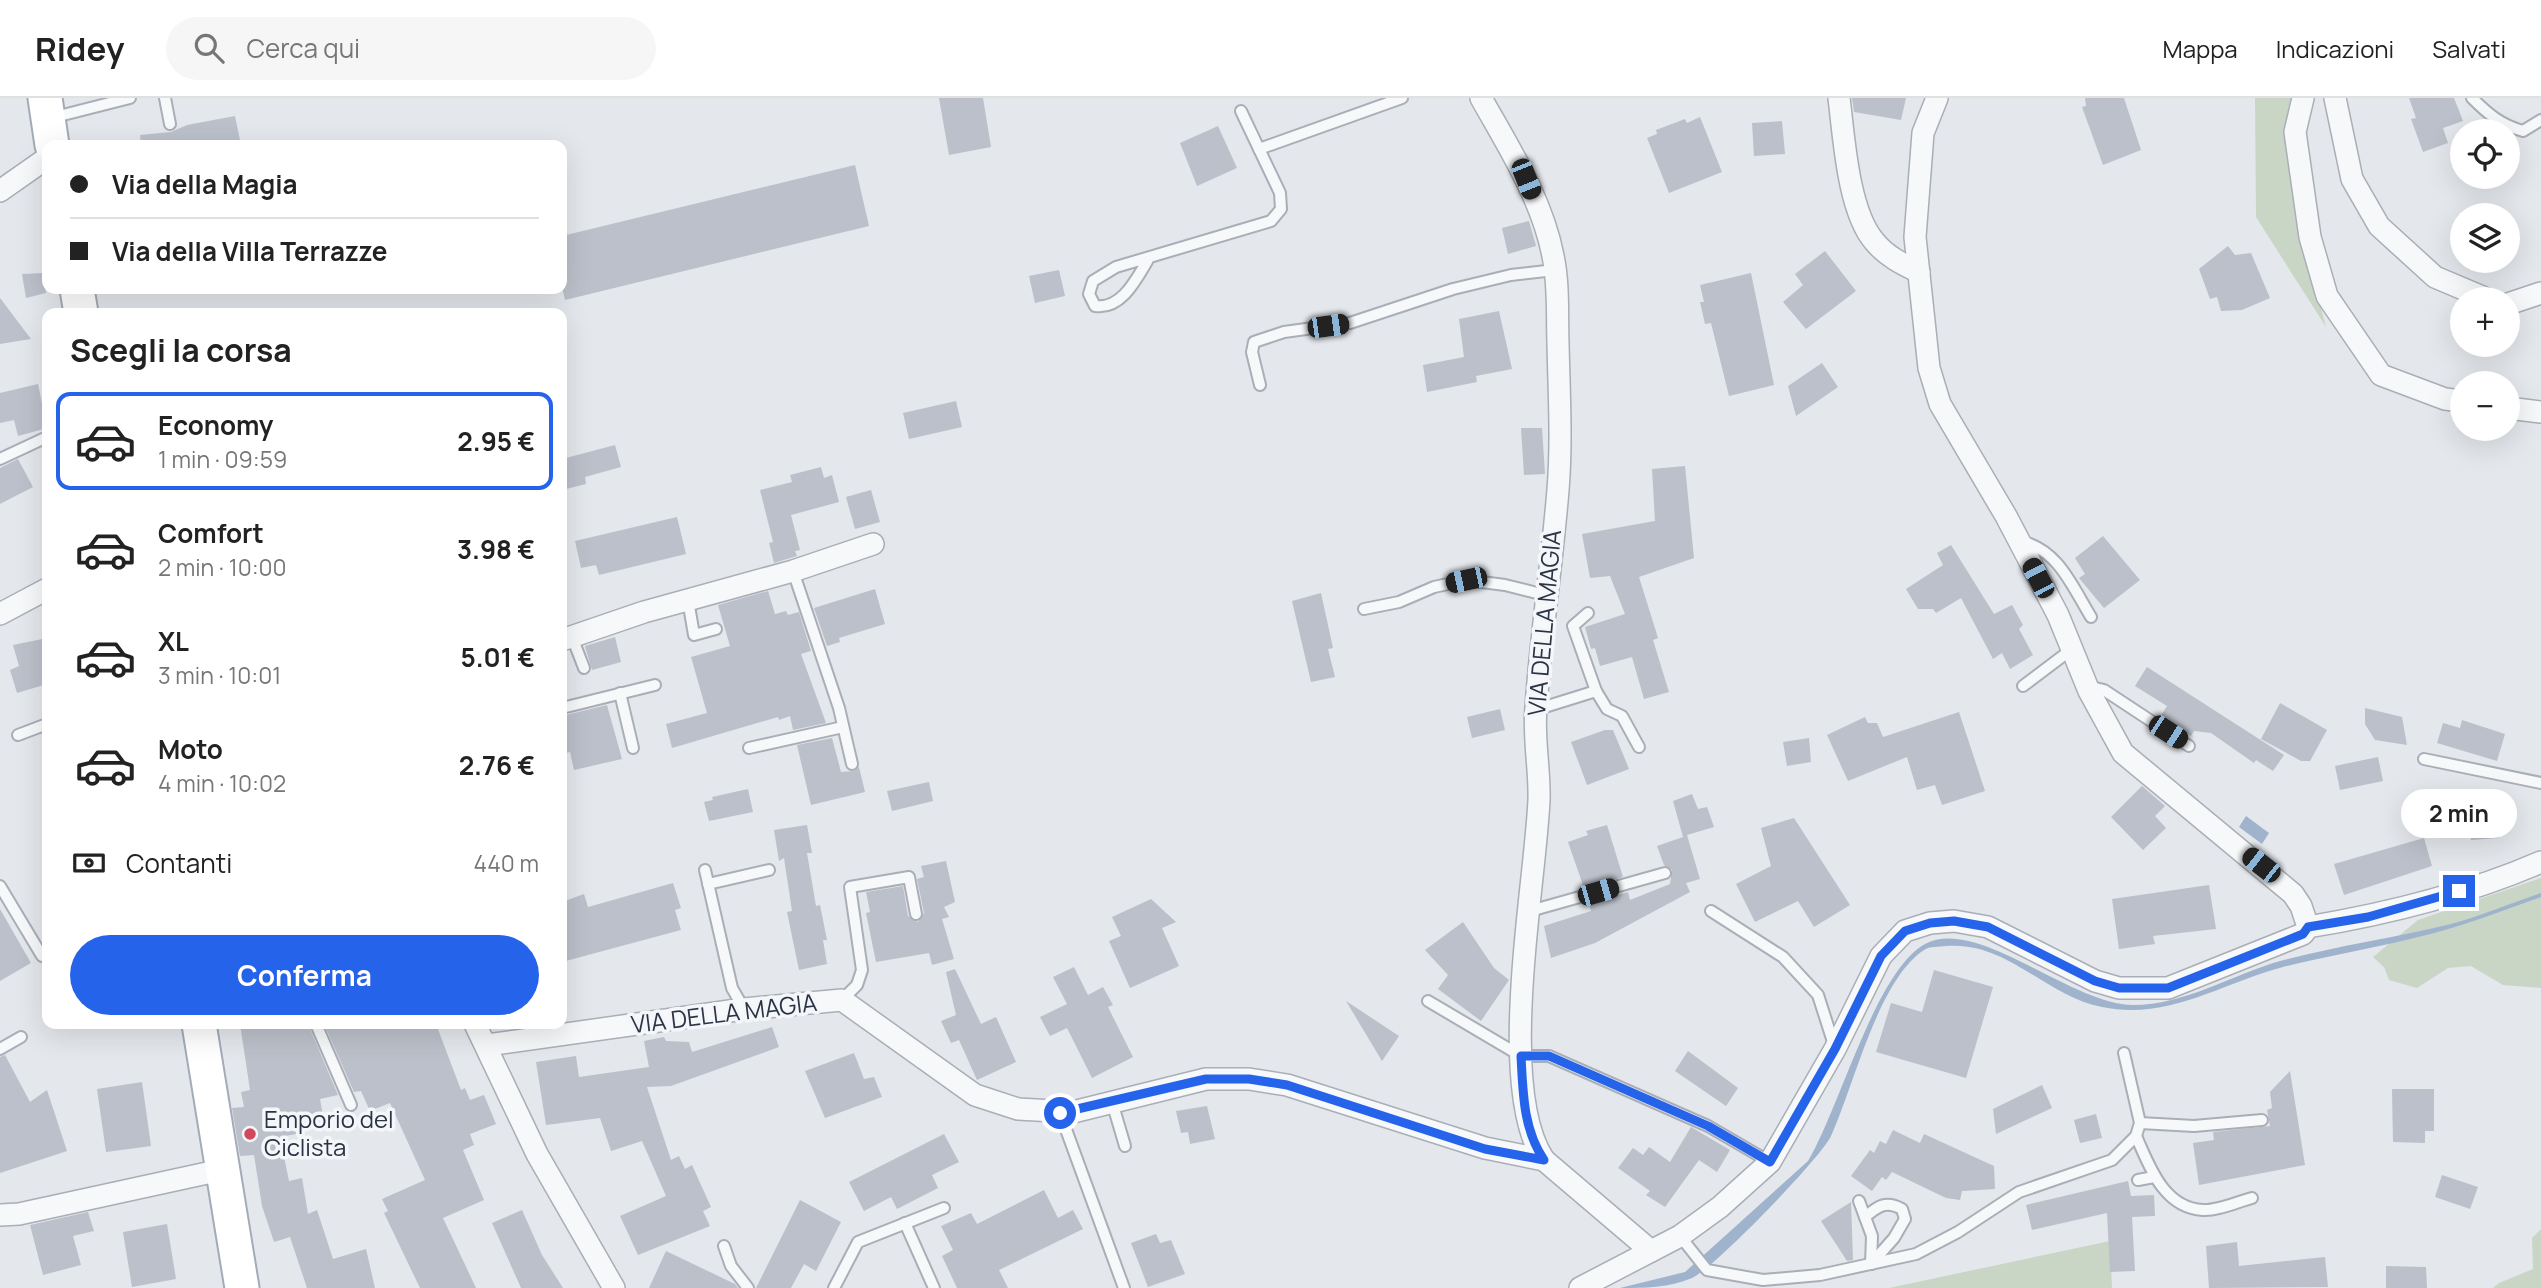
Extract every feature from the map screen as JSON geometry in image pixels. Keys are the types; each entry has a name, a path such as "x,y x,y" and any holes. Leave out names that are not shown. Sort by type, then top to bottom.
{"main road":[{"path":"201,1029 221,1170 242,1288"}],"street":[{"name":"VIA DELLA MAGIA","path":"1481,98 1526,179 1546,229 1555,270 1560,395 1558,489 1535,710 1539,797 1531,911 1523,967 1521,1056 1524,1108 1535,1146 1544,1160 1651,1251"},
{"path":"1839,98 1856,205 1873,240 1896,261 1919,272"},
{"path":"1937,98 1923,133 1915,237 1930,368 1940,404 2019,540 2058,615 2086,686 2123,753 2293,894 2301,906 2308,927"},
{"path":"2303,98 2295,132 2310,237 2327,296 2381,375 2450,400"},
{"path":"2335,98 2352,179 2379,226 2435,277 2459,287"},
{"path":"0,191 42,162"},
{"path":"2520,300 2541,293"},
{"path":"2520,409 2541,412"},
{"path":"567,638 793,571 873,544"},
{"path":"0,614 42,592"},
{"path":"1580,1288 1651,1251 1682,1241 1770,1162 1835,1049 1881,956 1905,931 1930,923 1954,921 1988,927 2095,981 2119,988 2168,988 2303,934 2308,927 2368,917 2505,878 2541,862"},
{"name":"VIA DELLA MAGIA","path":"487,1045 744,1009 842,1000 975,1095 1018,1109 1060,1113 1206,1079 1249,1079 1287,1085 1485,1149 1544,1160"},
{"path":"478,1029 537,1154 614,1288"},
{"path":"0,1215 19,1214 221,1170"}],"lane":[{"path":"48,121 130,98"},
{"path":"165,98 170,124"},
{"path":"1259,149 1402,98"},
{"path":"2472,98 2492,118 2509,127 2523,131 2541,120"},
{"path":"1149,257 1119,300 1106,307 1095,306 1089,294 1093,281 1116,267 1271,220 1281,209 1280,193 1241,111"},
{"path":"1260,385 1252,352 1254,342 1284,332 1350,323 1410,301 1465,286 1511,275 1555,270"},
{"path":"0,459 42,439"},
{"path":"2019,540 2039,545 2055,559 2091,617"},
{"path":"793,571 843,727 852,764"},
{"path":"1364,608 1399,602 1434,587 1466,580 1505,585 1545,595"},
{"path":"688,600 694,635 716,629"},
{"path":"1588,612 1573,626 1596,691 1607,709 1622,716 1639,747"},
{"path":"567,638 584,668"},
{"path":"2023,686 2072,649"},
{"path":"567,707 655,685"},
{"path":"2086,686 2104,690 2189,746"},
{"path":"1535,710 1596,691"},
{"path":"620,693 633,748"},
{"path":"19,735 42,726"},
{"path":"748,748 843,727"},
{"path":"2424,759 2541,783"},
{"path":"705,870 732,988 744,1009"},
{"path":"708,884 769,870"},
{"path":"1531,911 1665,873"},
{"path":"842,1000 857,985 862,970 850,887 909,877 916,914"},
{"path":"0,886 42,956"},
{"path":"1712,911 1783,957 1818,995 1835,1049"},
{"path":"1428,1000 1521,1056 1549,1056 1708,1126 1770,1162"},
{"path":"318,1029 351,1105"},
{"path":"0,1049 21,1037"},
{"path":"1682,1241 1707,1270 1763,1280 1820,1275 1916,1254 1958,1232 2019,1192 2112,1160 2136,1136 2140,1123 2124,1053"},
{"path":"1112,1102 1125,1146"},
{"path":"1060,1113 1124,1288"},
{"path":"2140,1123 2194,1126 2262,1119"},
{"path":"2136,1136 2154,1177 2175,1202 2203,1210 2252,1198"},
{"path":"2138,1180 2154,1177"},
{"path":"1859,1200 1871,1236 1871,1264"},
{"path":"1865,1217 1878,1206 1891,1203 1902,1209 1905,1219 1894,1238 1871,1264"},
{"path":"834,1288 858,1242 944,1208"},
{"path":"905,1223 934,1288"},
{"path":"724,1246 731,1266 748,1288"}],"green space":[{"path":"2255,98 2291,98 2287,119 2292,177 2305,244 2326,327 2256,217"},
{"path":"2541,878 2541,988 2503,985 2471,966 2448,968 2417,988 2389,980 2384,967 2373,957 2418,920"},
{"path":"2541,1229 2541,1288 2493,1288 2533,1269 2532,1238"},
{"path":"2110,1241 2112,1288 1889,1288"}],"water":[{"path":"2246,816 2269,833 2262,844 2239,827"},
{"path":"2541,893 2541,897 2455,927 2283,967 2172,1005 2150,1009 2126,1010 2081,1001 1989,952 1968,947 1926,949 1908,965 1893,985 1869,1035 1831,1136 1808,1166 1743,1235 1692,1278 1665,1286 1620,1288 1685,1272 1808,1161 1874,1011 1907,959 1925,944 1946,939 1971,942 2108,1001 2133,1005 2152,1004 2189,995 2280,961 2451,924"}],"building":[{"path":"939,98 983,98 991,147 949,155"},
{"path":"1852,98 1906,98 1901,120 1854,112"},
{"path":"2085,98 2124,98 2141,150 2103,165 2082,107 2086,106"},
{"path":"2409,98 2454,98 2462,119 2450,119 2450,126 2443,128 2448,143 2423,152 2411,119 2416,118"},
{"path":"235,116 240,140 140,140 140,135 171,132 187,125"},
{"path":"1700,117 1722,172 1669,193 1647,138 1657,134 1656,130 1685,119 1687,123"},
{"path":"1782,121 1785,154 1754,156 1752,123"},
{"path":"1218,126 1237,168 1197,186 1180,143"},
{"path":"855,165 869,226 565,300 567,235"},
{"path":"1529,221 1536,246 1508,254 1502,228"},
{"path":"2228,246 2235,255 2251,253 2270,298 2242,310 2221,311 2217,297 2210,299 2199,269"},
{"path":"1825,251 1856,291 1806,329 1783,302 1803,285 1795,274"},
{"path":"1059,270 1065,296 1035,303 1029,276"},
{"path":"42,273 42,294 26,298 22,274"},
{"path":"1751,273 1774,385 1729,396 1711,323 1705,324 1700,302 1704,302 1700,285"},
{"path":"0,298 31,339 0,344"},
{"path":"1499,311 1512,369 1476,376 1477,382 1427,392 1423,365 1464,357 1459,319"},
{"path":"1822,363 1838,387 1796,416 1788,386"},
{"path":"38,384 42,404 42,429 18,436 14,420 0,423 0,393"},
{"path":"956,401 962,427 909,439 903,413"},
{"path":"1521,428 1542,428 1545,474 1524,475"},
{"path":"615,445 621,467 585,477 586,484 567,489 567,458"},
{"path":"18,459 33,487 0,504 0,468"},
{"path":"1685,466 1694,558 1639,577 1658,638 1653,640 1669,692 1644,699 1632,657 1600,666 1595,648 1591,649 1585,627 1625,614 1610,576 1590,578 1582,534 1655,521 1652,469"},
{"path":"821,467 824,478 832,475 839,502 791,515 800,550 795,551 797,556 774,563 769,543 773,542 760,490 792,482 790,475"},
{"path":"871,490 880,522 855,529 846,497"},
{"path":"677,517 686,554 599,575 596,565 581,568 575,541"},
{"path":"2103,536 2140,580 2104,608 2079,578 2085,574 2075,558"},
{"path":"1951,545 1994,614 2012,605 2023,625 2019,629 2033,655 2010,669 2002,653 1993,659 1961,598 1936,613 1933,609 1918,609 1906,589 1943,565 1937,553"},
{"path":"875,589 885,624 839,638 840,642 827,646 814,608"},
{"path":"768,591 775,614 799,612 811,651 801,654 826,723 793,730 790,716 779,720 778,717 672,748 666,724 707,713 691,657 730,646 718,605"},
{"path":"1321,593 1333,648 1328,649 1335,677 1311,682 1292,601"},
{"path":"615,637 621,662 592,670 585,646"},
{"path":"42,639 42,686 17,693 10,670 19,666 13,645"},
{"path":"2147,667 2284,755 2273,771 2256,760 2254,763 2211,733 2194,731 2191,736 2160,717 2167,706 2135,686"},
{"path":"2280,703 2327,730 2310,761 2301,761 2261,739"},
{"path":"607,705 622,759 574,770 570,752 567,753 567,715"},
{"path":"2365,708 2402,717 2407,745 2375,740 2365,724"},
{"path":"1500,709 1505,730 1472,738 1467,717"},
{"path":"1959,712 1985,791 1942,805 1935,785 1917,790 1907,757 1848,781 1827,735 1865,717 1868,723 1877,723 1883,737"},
{"path":"2462,720 2505,734 2497,761 2437,743 2443,723 2460,728"},
{"path":"1605,730 1613,730 1629,769 1587,785 1571,742"},
{"path":"832,738 841,772 854,771 859,767 865,792 811,805 797,745"},
{"path":"1809,738 1811,762 1787,766 1783,742"},
{"path":"2378,757 2383,781 2340,790 2335,766"},
{"path":"929,782 933,801 892,811 887,791"},
{"path":"2142,786 2165,806 2155,816 2166,828 2143,850 2111,817"},
{"path":"748,789 753,812 709,821 704,802 713,800 712,797"},
{"path":"1692,794 1698,809 1707,807 1714,827 1687,835 1700,879 1686,883 1690,892 1595,943 1551,958 1544,926 1591,911 1589,903 1628,892 1630,900 1670,884 1672,870 1664,865 1657,846 1686,836 1683,837 1673,801"},
{"path":"2498,817 2499,838 2471,840 2470,818"},
{"path":"1794,818 1850,905 1814,927 1798,901 1755,922 1736,884 1771,866 1761,828"},
{"path":"807,825 812,853 807,853 816,906 820,905 827,940 823,940 827,964 799,970 787,912 792,911 784,858 779,861 774,830"},
{"path":"1607,825 1623,877 1584,888 1568,842 1588,835 1586,831"},
{"path":"2424,838 2432,866 2344,895 2334,864"},
{"path":"946,861 955,902 944,907 949,917 942,919 954,959 932,965 929,953 876,962 866,913 870,912 866,892 903,886 908,916 918,922 924,913 917,879 924,877 921,866"},
{"path":"673,883 681,908 675,910 681,930 567,961 567,900 584,894 588,907"},
{"path":"2209,885 2216,929 2153,936 2155,944 2119,949 2112,899"},
{"path":"1151,899 1176,922 1162,928 1179,966 1130,988 1109,941 1121,936 1112,917"},
{"path":"0,909 31,963 0,981"},
{"path":"1463,922 1494,968 1509,980 1481,1021 1438,989 1448,975 1425,950"},
{"path":"1074,967 1088,995 1103,987 1113,1005 1108,1007 1133,1057 1092,1078 1067,1028 1050,1036 1040,1017 1067,1004 1053,977"},
{"path":"955,969 981,1024 996,1017 1016,1062 977,1080 959,1040 951,1043 941,1021 956,1015 946,972"},
{"path":"1934,970 1993,987 1966,1078 1876,1052 1891,1003 1922,1012"},
{"path":"1346,1001 1399,1036 1382,1061"},
{"path":"772,1027 779,1047 671,1086 647,1087 671,1160 679,1156 685,1169 692,1165 711,1207 703,1211 710,1226 638,1255 620,1216 666,1196 642,1141 611,1151 600,1118 546,1125 536,1062 576,1056 579,1077 649,1067 644,1041 664,1037 666,1041 689,1042 692,1052"},
{"path":"241,1029 310,1029 338,1095 320,1099 323,1116 294,1122 296,1134 280,1137 289,1181 302,1178 308,1214 317,1210 333,1259 366,1249 375,1288 307,1288 290,1237 274,1242 262,1206 254,1155 240,1156 232,1108 244,1107 241,1092 250,1090"},
{"path":"326,1029 438,1029 461,1090 465,1088 470,1100 484,1095 496,1124 470,1134 474,1145 463,1150 484,1200 443,1218 476,1288 420,1288 384,1213 388,1211 382,1199 425,1180 390,1103 370,1111 361,1091 354,1092"},
{"path":"1688,1051 1738,1088 1726,1106 1675,1071"},
{"path":"854,1053 864,1079 874,1077 882,1097 825,1118 805,1071"},
{"path":"5,1055 30,1102 47,1090 67,1151 0,1173 0,1057"},
{"path":"2290,1071 2305,1165 2199,1185 2193,1143 2214,1140 2213,1132 2270,1126 2267,1110 2272,1108 2270,1092"},
{"path":"142,1082 151,1146 106,1152 97,1089"},
{"path":"2042,1085 2052,1108 1996,1134 1993,1109"},
{"path":"2392,1089 2434,1089 2434,1131 2425,1131 2425,1143 2393,1142"},
{"path":"1207,1106 1215,1139 1190,1144 1188,1132 1181,1133 1176,1111"},
{"path":"2096,1114 2102,1138 2080,1143 2074,1120"},
{"path":"1691,1127 1730,1150 1717,1172 1699,1160 1665,1207 1646,1195 1650,1191 1618,1168 1633,1148 1643,1155 1649,1147 1670,1162"},
{"path":"1893,1130 1920,1143 1924,1134 1994,1166 1995,1189 1962,1191 1960,1200 1946,1198 1892,1172 1886,1180 1882,1177 1872,1191 1851,1176 1870,1150 1874,1153 1880,1141 1886,1144"},
{"path":"944,1134 959,1162 932,1175 938,1188 897,1209 891,1197 864,1211 849,1182"},
{"path":"2442,1175 2478,1187 2470,1209 2435,1197"},
{"path":"2128,1181 2131,1196 2154,1195 2155,1216 2132,1217 2135,1271 2110,1272 2107,1213 2032,1230 2026,1205"},
{"path":"1044,1190 1058,1218 1073,1210 1083,1229 999,1270 1008,1288 957,1288 942,1256 953,1250 941,1226 971,1213 977,1224"},
{"path":"800,1200 841,1222 816,1271 804,1264 791,1288 756,1288"},
{"path":"1851,1202 1853,1260 1847,1261 1821,1221"},
{"path":"522,1210 542,1255 563,1288 521,1288 492,1223"},
{"path":"88,1212 94,1231 73,1236 81,1265 43,1275 30,1225"},
{"path":"167,1224 176,1279 132,1287 123,1232"},
{"path":"1156,1234 1160,1243 1171,1240 1185,1274 1148,1287 1131,1243"},
{"path":"2237,1242 2239,1266 2325,1257 2328,1287 2209,1288 2206,1246"},
{"path":"666,1251 735,1284 738,1288 649,1288"},
{"path":"2386,1266 2426,1267 2427,1288 2386,1288"}],"place":[{"name":"Emporio del Ciclista","path":"250,1134"}],"route":[{"path":"1060,1113 1206,1079 1249,1079 1287,1085 1485,1149 1544,1160 1535,1146 1524,1108 1521,1056 1549,1056 1708,1126 1770,1162 1815,1087 1881,956 1905,931 1930,923 1954,921 1988,927 2014,937 2095,981 2119,988 2168,988 2303,934 2308,927 2368,917 2459,891"}]}
